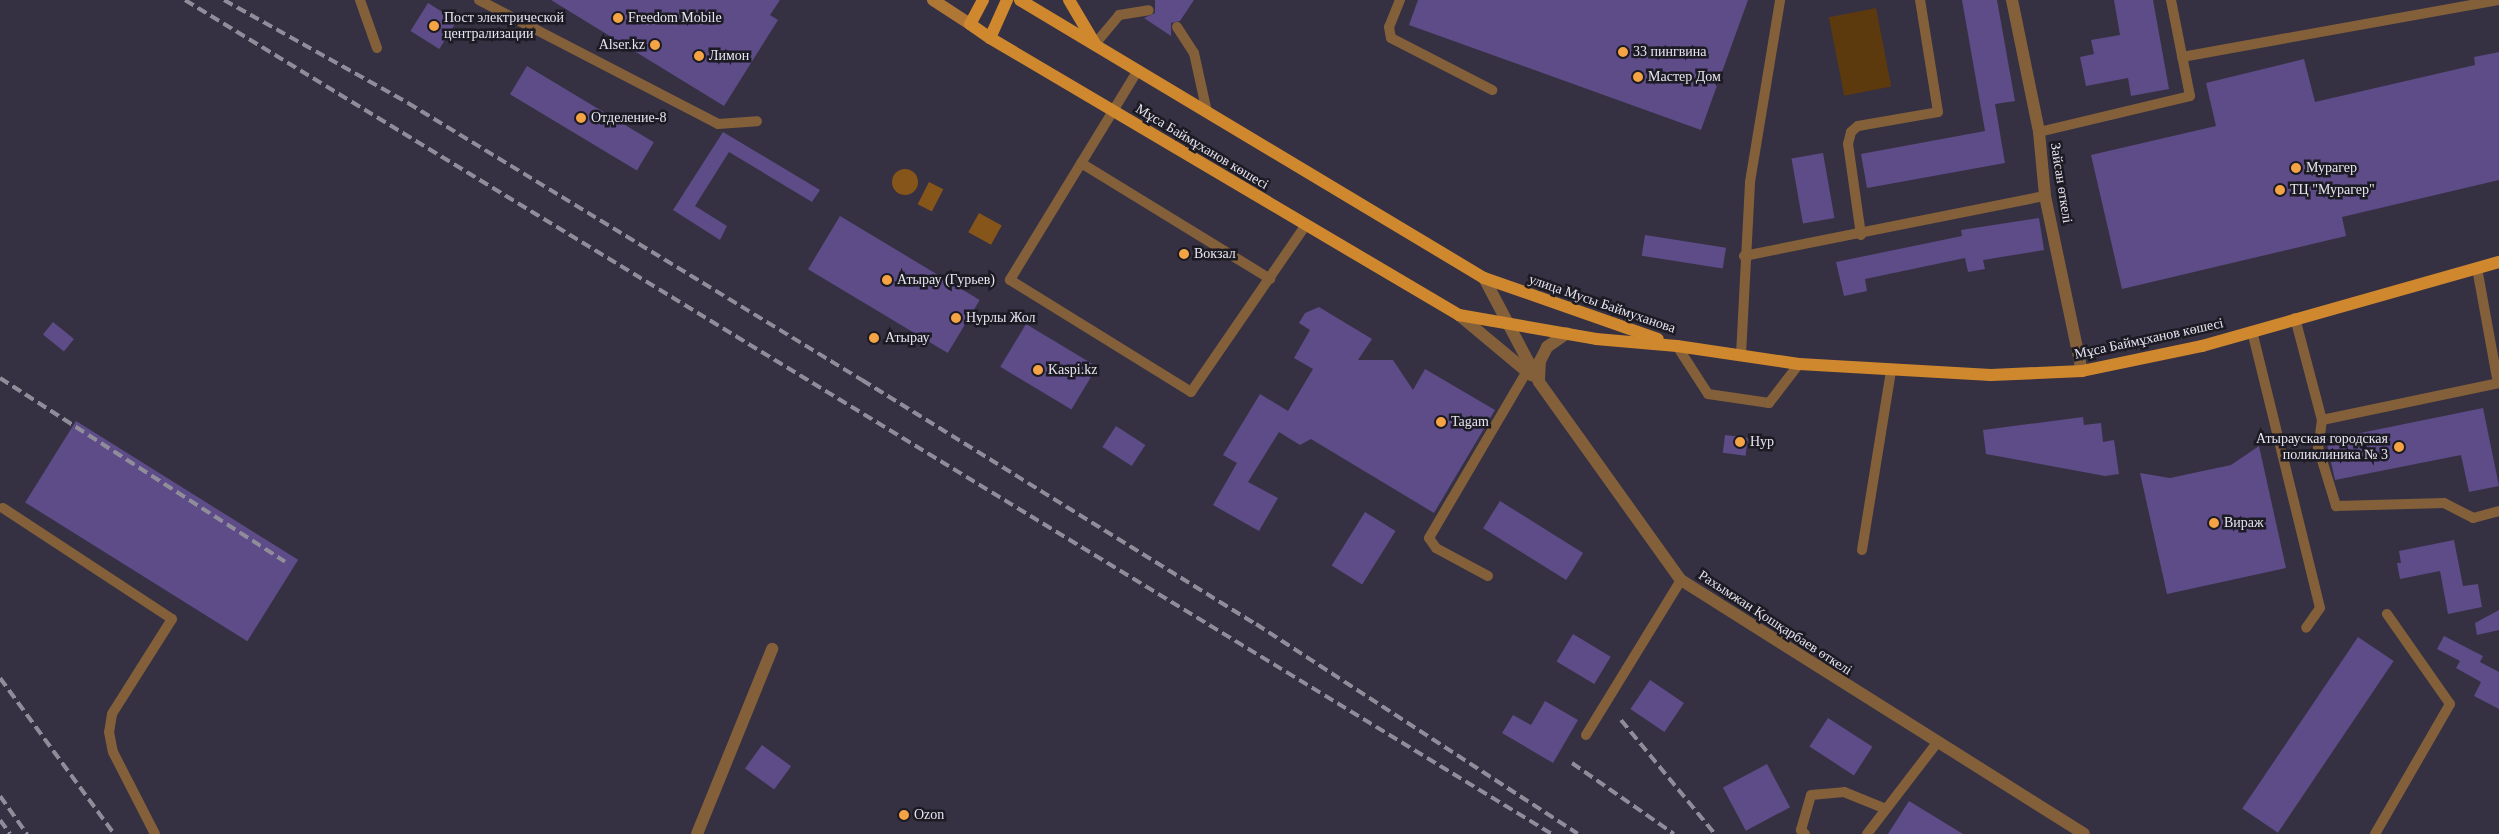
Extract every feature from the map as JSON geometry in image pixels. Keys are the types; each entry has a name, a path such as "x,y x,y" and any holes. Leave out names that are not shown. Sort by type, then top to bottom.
{"main road":[{"name":"Мұса Баймұханов көшесі","path":"933,0 990,38 1112,111 1305,226 1459,314"},
{"path":"970,24 983,0"},
{"path":"990,38 1007,0"},
{"path":"1020,0 1484,278"},
{"path":"1070,0 1095,44"},
{"name":"Мұса Баймұханов көшесі","path":"1677,346 1800,364 1891,370 1991,375 2082,371 2252,331 2499,262"},
{"name":"улица Мусы Баймуханова","path":"1484,278 1677,346"},
{"name":"улица Мусы Баймуханова","path":"1459,314 1567,333 1677,346"}],"street":[{"name":"Зайсан өткелі","path":"2012,0 2039,132 2045,196 2082,371"},
{"name":"Рахымжан Қошқарбаев өткелі","path":"1484,278 1539,382 1681,580 1936,744 2084,834"},
{"path":"1459,314 1539,382"},
{"path":"1539,382 1540,361 1546,347 1567,333"},
{"path":"696,834 772,649"}],"lane":[{"path":"360,0 376,48"},
{"path":"479,0 718,124 757,121"},
{"path":"1400,0 1389,28 1391,38 1492,90"},
{"path":"1741,355 1744,256 1750,182 1780,0"},
{"path":"1861,235 1848,144 1851,132 1858,126 1938,112 1920,0"},
{"path":"2039,132 2190,96 2171,0"},
{"path":"2182,57 2499,0"},
{"path":"1095,44 1119,15 1149,10"},
{"path":"1177,27 1194,53 1207,112"},
{"path":"1138,70 1010,280 1190,392 1305,226"},
{"path":"1081,163 1270,279"},
{"path":"1744,256 1861,235 2045,196"},
{"path":"2322,420 2499,383 2477,268"},
{"path":"2295,318 2322,420 2318,447 2336,506 2444,503 2473,518 2499,511"},
{"path":"2252,331 2320,608 2306,628"},
{"path":"1677,346 1708,394 1769,403 1800,364"},
{"path":"1862,550 1891,370"},
{"path":"1488,576 1436,548 1429,538 1431,528 1527,371"},
{"path":"3,508 172,619 112,714 110,732 113,752 155,834"},
{"path":"1586,735 1681,580"},
{"path":"2375,834 2450,704 2387,614"},
{"path":"1867,834 1936,744"},
{"path":"1805,834 1801,830 1811,795 1844,792 1886,809"}],"shaded area":[{"path":"1876,8 1891,87 1844,96 1829,17"},
{"path":"905,169 915,172 918,182 915,192 905,195 895,192 892,182 895,172"},
{"path":"929,182 943,189 932,212 918,204"},
{"path":"979,213 1002,226 991,245 968,232"}],"building":[{"name":"Лимон","path":"551,0 780,0 770,15 778,20 724,106"},
{"path":"1155,0 1194,0 1180,21 1171,23 1171,36 1144,18 1155,13"},
{"name":"Мастер Дом","path":"1418,0 1748,0 1701,130 1409,25"},
{"path":"1962,0 1997,0 2015,101 1995,104 2005,163 1867,188 1861,154 1985,131"},
{"path":"2114,0 2153,0 2169,89 2131,96 2128,78 2086,86 2080,57 2094,54 2091,40 2120,35"},
{"name":"Пост электрической централизации","path":"428,3 457,21 439,49 411,31"},
{"name":"Мурагер","path":"2499,52 2499,180 2342,217 2346,236 2122,289 2091,155 2216,126 2206,83 2304,59 2315,102 2475,65 2474,57"},
{"name":"Отделение-8","path":"527,66 654,142 637,171 510,94"},
{"path":"723,132 820,190 812,202 729,152 695,206 727,226 720,240 673,210"},
{"path":"1823,153 1834,218 1803,224 1791,159"},
{"name":"Атырау (Гурьев)","path":"840,216 980,300 948,353 808,269"},
{"path":"2039,218 2044,250 1983,260 1985,269 1968,272 1965,258 1865,279 1867,291 1844,296 1836,262 1962,236 1961,230"},
{"path":"1645,235 1726,248 1723,269 1642,256"},
{"path":"1319,307 1372,339 1358,360 1393,360 1413,390 1425,369 1495,410 1434,513 1311,439 1300,445 1279,432 1248,482 1278,498 1259,531 1213,505 1237,463 1223,455 1260,394 1288,411 1313,369 1294,358 1310,330 1299,323 1305,313"},
{"path":"53,322 74,339 64,351 43,334"},
{"path":"1026,324 1097,367 1071,410 1000,367"},
{"name":"Атырауская городская поликлиника № 3","path":"2483,408 2499,486 2469,492 2461,455 2335,480 2326,440"},
{"path":"2083,417 2084,425 2101,423 2103,442 2114,440 2119,474 2105,476 1986,454 1983,430"},
{"path":"76,421 298,560 247,641 25,502"},
{"path":"1116,426 1145,445 1132,466 1102,447"},
{"path":"1725,435 1748,438 1746,456 1723,453"},
{"name":"Вираж","path":"2259,446 2286,568 2167,594 2140,473 2170,478 2231,465"},
{"path":"1500,501 1583,553 1566,580 1483,528"},
{"path":"1365,512 1396,531 1362,585 1332,565"},
{"path":"2454,540 2463,586 2478,584 2482,607 2448,614 2440,571 2400,579 2397,563 2401,563 2399,551"},
{"path":"2499,610 2499,630 2477,635 2475,623"},
{"path":"1573,634 1611,657 1594,684 1557,661"},
{"path":"2444,636 2483,656 2480,662 2499,672 2499,709 2474,696 2481,682 2456,668 2460,661 2437,649"},
{"path":"2358,637 2394,661 2278,833 2242,809"},
{"path":"1650,680 1684,703 1664,732 1630,709"},
{"path":"1545,701 1578,720 1553,763 1502,733 1513,715 1531,725"},
{"path":"1828,718 1872,747 1854,775 1809,747"},
{"path":"762,745 791,766 774,790 745,768"},
{"path":"1767,764 1790,807 1746,831 1723,787"},
{"path":"1909,801 1963,834 1888,834"}],"railway":[{"path":"185,0 1552,834"},
{"path":"224,0 408,103 862,380 1256,624 1578,834"},
{"path":"0,378 285,562"},
{"path":"0,678 114,834"},
{"path":"1621,720 1715,834"},
{"path":"1572,763 1674,834"},
{"path":"0,796 27,834"},
{"path":"0,820 10,834"}],"place":[{"name":"Freedom Mobile","path":"618,18"},
{"name":"Пост электрической централизации","path":"434,26"},
{"name":"Alser.kz","path":"655,45"},
{"name":"33 пингвина","path":"1623,52"},
{"name":"Лимон","path":"699,56"},
{"name":"Мастер Дом","path":"1638,77"},
{"name":"Отделение-8","path":"581,118"},
{"name":"Мурагер","path":"2296,168"},
{"name":"ТЦ \"Мурагер\"","path":"2280,190"},
{"name":"Вокзал","path":"1184,254"},
{"name":"Атырау (Гурьев)","path":"887,280"},
{"name":"Нурлы Жол","path":"956,318"},
{"name":"Атырау","path":"874,338"},
{"name":"Kaspi.kz","path":"1038,370"},
{"name":"Tagam","path":"1441,422"},
{"name":"Нур","path":"1740,442"},
{"name":"Атырауская городская поликлиника № 3","path":"2399,447"},
{"name":"Вираж","path":"2214,523"},
{"name":"Ozon","path":"904,815"}]}
